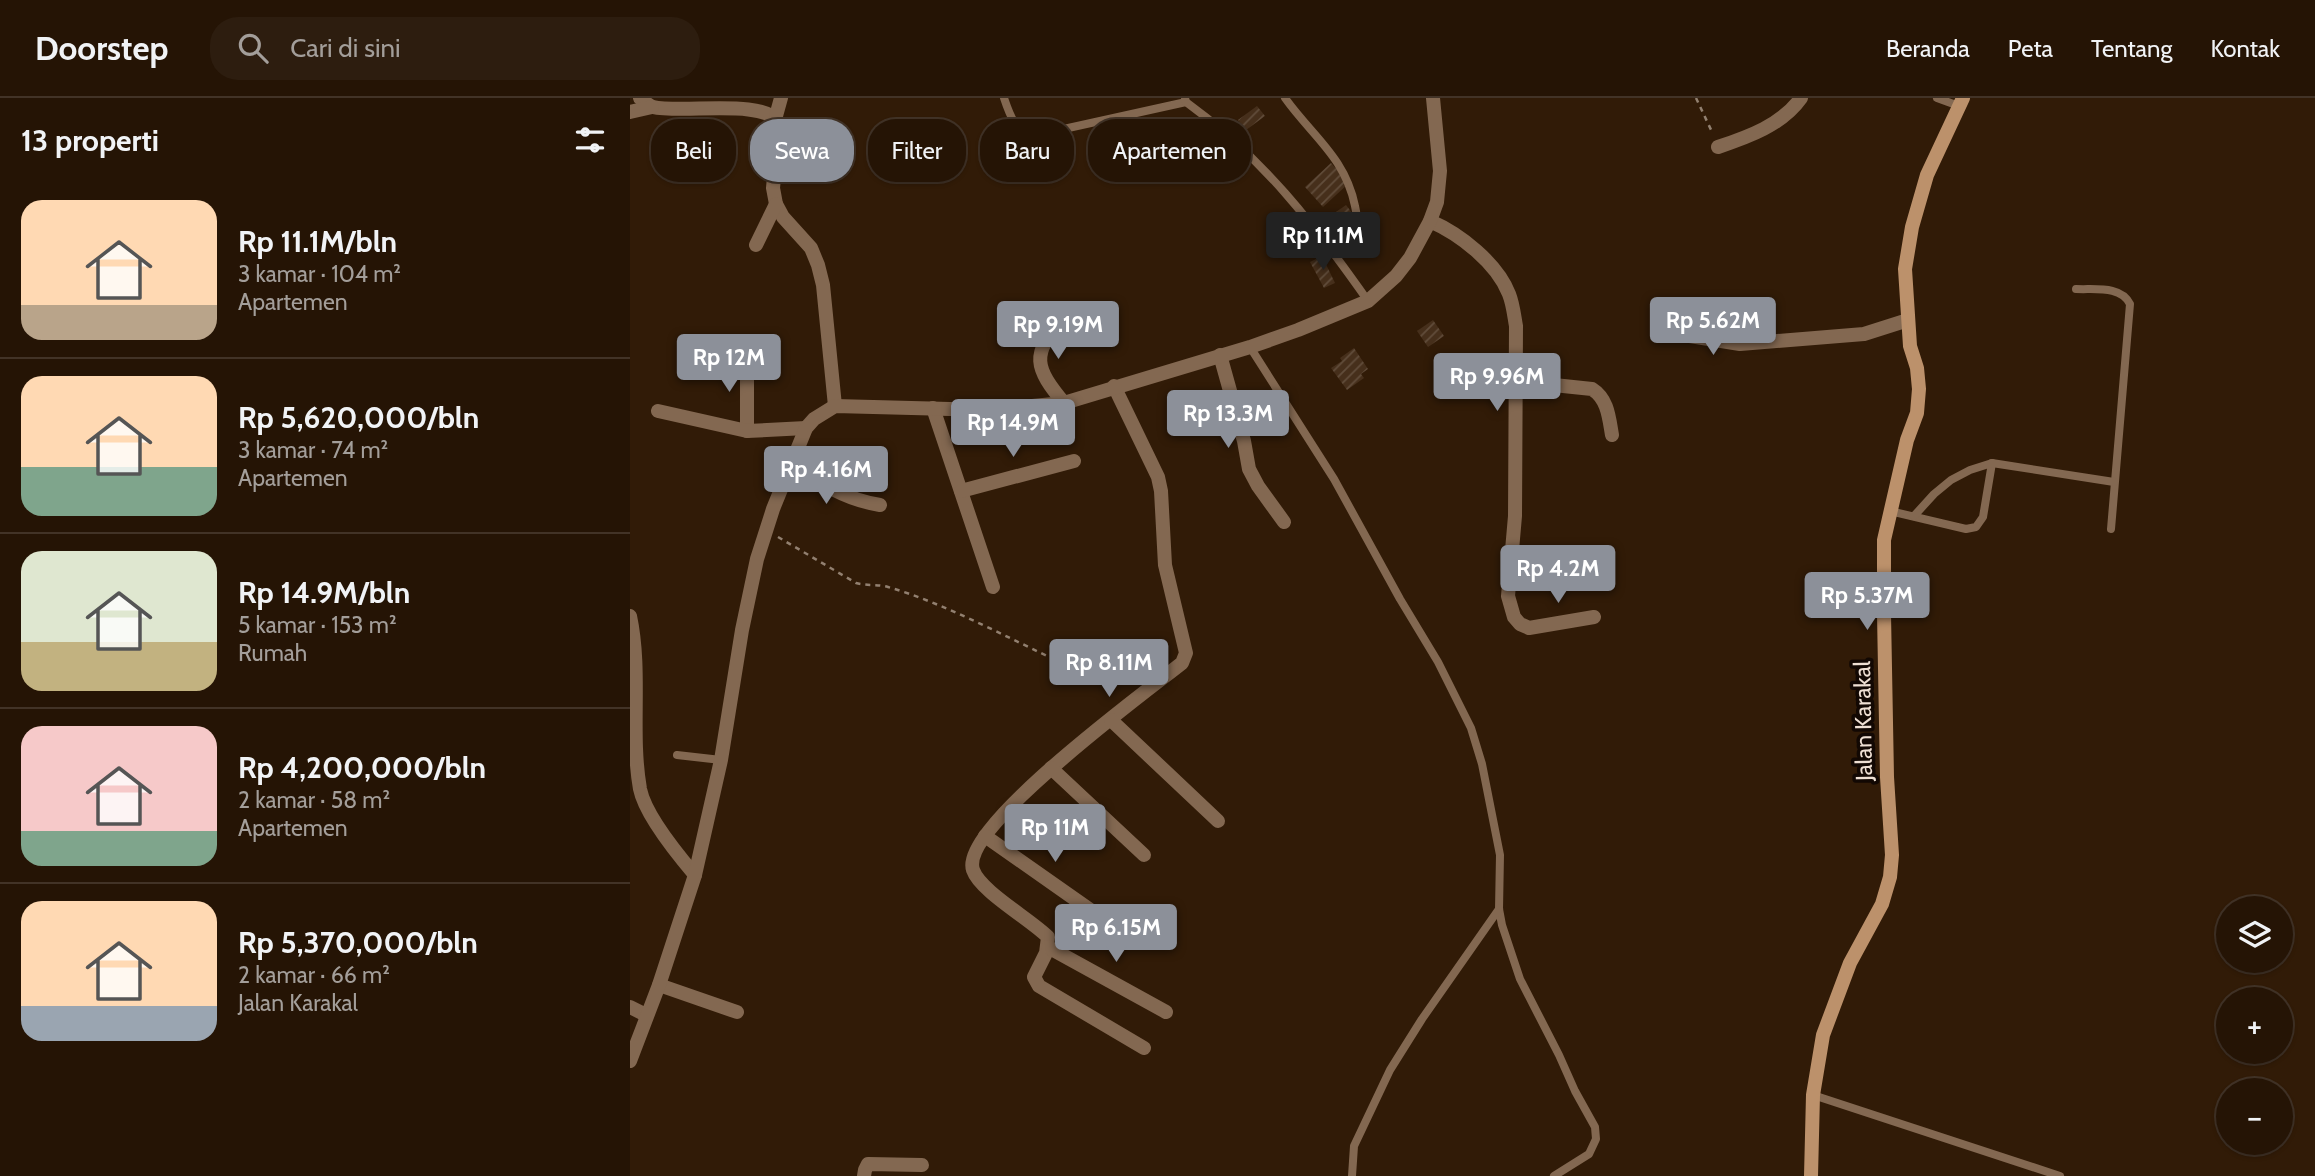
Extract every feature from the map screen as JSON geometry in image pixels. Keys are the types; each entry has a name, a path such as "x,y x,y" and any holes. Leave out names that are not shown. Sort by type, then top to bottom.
{"main road":[{"name":"Jalan Karakal","path":"1811,1176 1813,1094 1823,1035 1850,963 1882,904 1890,877 1892,855 1887,778 1884,540 1907,440 1917,413 1919,389 1917,368 1910,346 1905,269 1912,227 1927,175 1961,102"}],"street":[{"path":"640,98 652,107"},
{"path":"776,116 781,98"},
{"path":"630,1062 659,985 695,875 721,760 742,630 757,559 791,462 806,428 814,419 835,406 988,410 1064,403 1298,330 1368,301 1396,276 1410,258 1437,202 1440,171 1433,98"},
{"path":"1718,147 1758,133 1796,106 1801,98"},
{"path":"630,112 652,107 739,106 763,108 776,116 779,123 772,188 783,217 811,248 818,265 835,406"},
{"path":"756,245 776,204"},
{"path":"1430,221 1453,233 1476,251 1501,280 1508,291 1516,326 1515,516 1508,596 1514,617 1529,628 1594,617"},
{"path":"1063,320 1047,336 1040,361 1049,385 1064,403"},
{"path":"1690,336 1740,344 1864,334 1908,320"},
{"path":"1220,355 1250,469 1258,486 1284,522"},
{"path":"747,356 747,431"},
{"path":"1516,381 1592,389 1599,393 1605,402 1612,435"},
{"path":"1114,386 1158,477 1165,565 1186,653 1182,663 1051,768 1017,799 985,836 974,852 971,863 978,881 1048,937 1048,947 1034,977 1039,986 1144,1048"},
{"path":"933,408 993,587"},
{"path":"659,411 747,431 806,428"},
{"path":"961,491 1074,461"},
{"path":"791,462 842,495 880,505"},
{"path":"630,616 636,688 635,792 695,875"},
{"path":"1111,720 1219,821"},
{"path":"1051,768 1143,855"},
{"path":"985,836 1106,920"},
{"path":"1048,947 1166,1012"},
{"path":"659,985 737,1012"},
{"path":"630,1007 646,1015"},
{"path":"864,1176 869,1164 922,1165"}],"lane":[{"path":"1004,98 1020,131 1032,136 1185,100 1224,129 1252,157 1329,245 1368,301"},
{"path":"1285,98 1343,168 1350,184 1357,214 1356,226 1351,234 1329,245"},
{"path":"1937,98 1961,102"},
{"path":"2076,289 2115,291 2123,294 2130,304 2111,528"},
{"path":"1250,346 1335,479 1400,599 1438,662 1471,728 1482,764 1500,855 1499,909 1502,925 1520,979 1595,1128 1596,1139 1589,1154 1553,1176"},
{"path":"1914,516 1951,480 1992,463 2114,482"},
{"path":"1890,511 1966,529 1976,527 1983,517 1992,463"},
{"path":"677,755 721,760"},
{"path":"1352,1176 1353,1146 1390,1070 1499,909"},
{"path":"1813,1094 2060,1176"}],"path":[{"path":"1696,98 1718,147"},
{"path":"766,531 798,547 856,583 867,586 877,584 906,593 1062,663"}],"building":[{"path":"1257,106 1265,116 1251,126 1251,119 1239,119"},
{"path":"1331,163 1349,183 1323,207 1305,187"},
{"path":"1346,205 1356,218 1339,230 1329,217"},
{"path":"1322,256 1335,283 1324,288 1310,262"},
{"path":"1433,320 1444,336 1428,347 1417,331"},
{"path":"1354,348 1368,369 1361,374 1364,378 1347,390 1331,368"}]}
